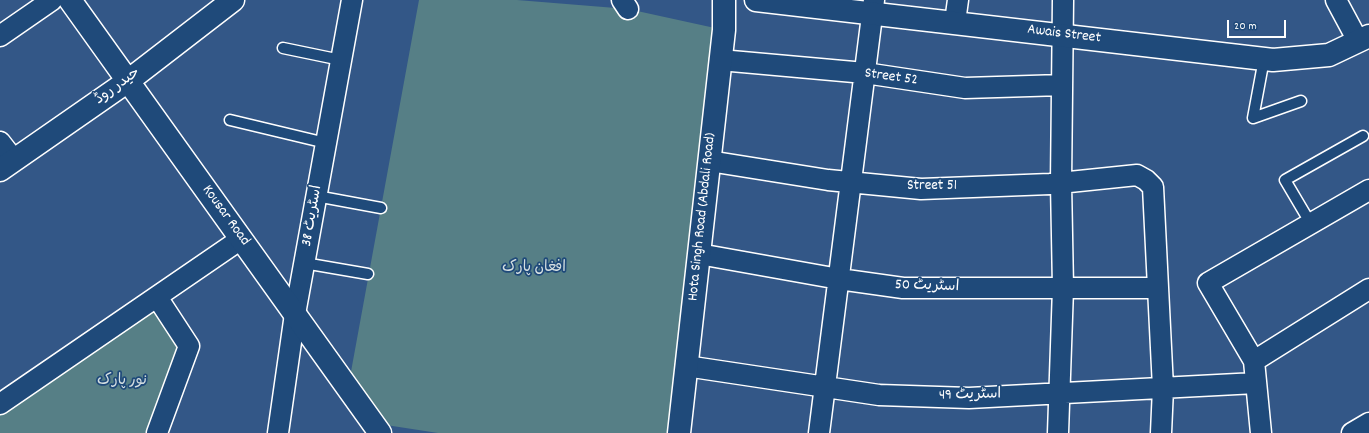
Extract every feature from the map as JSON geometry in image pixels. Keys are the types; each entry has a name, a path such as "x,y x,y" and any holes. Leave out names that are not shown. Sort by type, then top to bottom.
{"street":[{"path":"0,36 52,0"},
{"name":"Kousar Road","path":"70,0 378,432"},
{"name":"حیدر روڈ","path":"7,165 128,81 233,0"},
{"name":"اسٹریٹ 38","path":"278,433 295,314 352,0"},
{"name":"Hota Singh Road (Abdali Road)","path":"679,433 724,30 724,0"},
{"name":"Awais Street","path":"756,0 873,7 955,22 1274,60 1329,55 1363,38"},
{"path":"955,22 958,0"},
{"path":"1058,433 1063,288 1061,183 1063,0"},
{"path":"1336,0 1363,38"},
{"path":"819,433 873,7"},
{"name":"Street 52","path":"720,60 865,74 965,88 1062,85"},
{"path":"0,142 7,165"},
{"name":"Street 51","path":"709,161 851,182 921,189 1061,183 1137,176 1146,180 1153,187 1158,288"},
{"path":"1261,433 1254,361 1208,283 1369,190"},
{"path":"0,404 241,239"},
{"name":"اسٹریٹ 50","path":"699,254 839,279 903,288 1158,288"},
{"path":"1158,288 1163,388 1161,433"},
{"path":"1254,361 1369,289"},
{"path":"156,297 189,346 157,433"},
{"name":"اسٹریٹ 49","path":"686,366 880,395 970,398 1256,383"},
{"path":"1352,433 1369,423"}],"lane":[{"path":"283,48 341,60"},
{"path":"1264,59 1253,118 1301,101"},
{"path":"230,120 326,143"},
{"path":"1311,224 1285,180 1363,136"},
{"path":"316,196 381,208"},
{"path":"304,263 368,274"}],"green space":[{"name":"افغان پارک","path":"419,0 517,0 628,9 724,30 679,433 438,433 373,423 348,388"},
{"name":"نور پارک","path":"157,297 189,346 157,433 0,433 0,404"}]}
